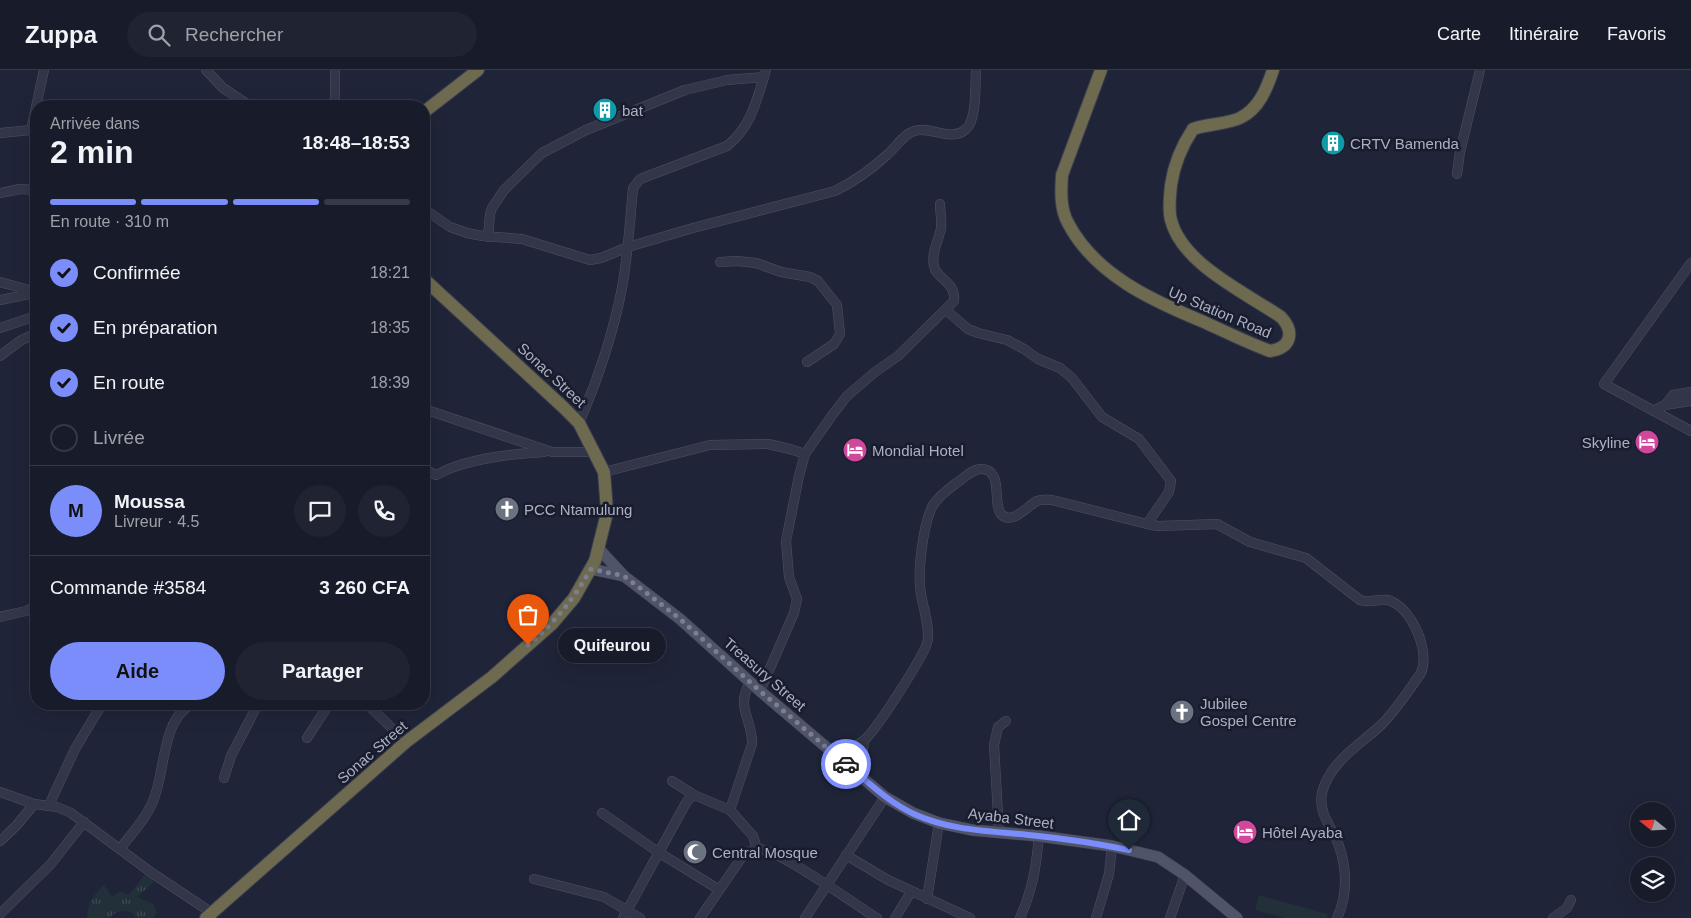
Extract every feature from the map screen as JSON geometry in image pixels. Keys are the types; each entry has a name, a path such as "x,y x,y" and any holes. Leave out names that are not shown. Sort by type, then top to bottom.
{"highway":[{"path":"430,107 478,70"},
{"name":"Up Station Road","path":"1101,70 1062,175 1061,193 1067,222 1080,243 1098,262 1132,288 1182,314 1270,351 1280,350 1287,342 1290,333 1289,325 1281,317 1222,280 1196,260 1181,240 1171,221 1169,206 1174,168 1184,142 1193,129 1240,118 1253,108 1265,92 1273,70"},
{"name":"Sonac Street","path":"209,916 406,742 492,677 552,624 574,598 591,569 599,549 607,513 604,472 579,423 430,285"}],"main road":[{"name":"Treasury Street","path":"599,549 624,576 680,619 760,691 885,798"},
{"name":"Treasury Street","path":"591,569 624,576"},
{"name":"Ayaba Street","path":"885,798 913,814 939,823 972,830 1039,836 1112,846 1158,857 1185,875 1236,918"}],"street":[{"path":"39,100 44,70"},
{"path":"206,70 224,88 241,100"},
{"path":"335,70 335,100"},
{"path":"430,213 450,227 467,233 522,239 590,260 609,256 628,247 693,228 835,191 853,182 914,130 924,130 940,134 960,134 968,128 972,120 976,70"},
{"path":"1457,174 1460,152 1480,70"},
{"path":"488,236 492,208 504,190 542,153 586,130 685,90 727,80 765,74 753,113 737,138 727,146 640,179 636,183 619,302 609,342 579,423"},
{"path":"0,133 30,131"},
{"path":"0,193 20,189 30,190"},
{"path":"760,691 794,613 797,599 789,577 786,542 805,454 847,396 875,372 898,356 953,304 954,295 950,286 935,269 934,265 936,244 941,227 940,204"},
{"path":"720,262 737,260 756,263 781,272 810,277 818,281 836,305 840,334 834,344 808,362"},
{"path":"1691,263 1604,384 1691,431"},
{"path":"0,282 30,290"},
{"path":"0,300 30,293"},
{"path":"946,310 968,329 1007,340 1038,359 1060,368 1072,378 1102,417 1134,436 1144,445 1171,480 1169,492 1147,524"},
{"path":"0,328 30,318"},
{"path":"0,356 30,336"},
{"path":"1665,405 1673,395 1691,392"},
{"path":"1653,410 1665,405 1691,400"},
{"path":"430,410 552,452"},
{"path":"604,472 710,445 768,444 805,454"},
{"path":"430,472 436,475 452,467 508,454 594,452"},
{"path":"835,755 864,741 892,703 928,643 928,630 920,584 925,527 934,503 974,470 983,469 990,471 994,478 999,510 1002,515 1008,517 1015,516 1043,499 1158,526 1217,524 1250,542 1302,556 1360,600 1370,602 1384,599 1397,605 1417,630 1424,658 1421,673 1379,727 1348,752 1334,770 1323,791 1322,812 1338,842 1344,869 1345,889 1337,918"},
{"path":"0,617 30,609"},
{"path":"730,810 752,744 752,735 745,715 744,705 744,696 750,682"},
{"path":"49,805 74,749 98,710"},
{"path":"120,849 146,815 153,802 173,723 183,710"},
{"path":"224,778 232,756 255,710"},
{"path":"307,738 325,710"},
{"path":"373,710 406,742"},
{"path":"999,832 994,745 998,728 1006,722"},
{"path":"860,776 864,741"},
{"path":"672,780 694,795 730,810 753,836 757,849"},
{"path":"0,792 34,804 58,807 71,813 209,916"},
{"path":"626,914 687,801 694,795"},
{"path":"805,918 885,798"},
{"path":"0,841 17,825 34,804"},
{"path":"602,813 658,852 718,889"},
{"path":"0,914 50,865 84,822"},
{"path":"927,899 939,823"},
{"path":"1020,918 1030,895 1036,869 1039,836"},
{"path":"1096,918 1108,874 1112,846"},
{"path":"700,918 718,889 742,857 748,852 757,849 766,850 787,860 876,918"},
{"path":"846,855 911,892 970,918"},
{"path":"1170,918 1185,875"},
{"path":"534,879 604,897 626,914 640,918"},
{"path":"895,918 911,892"},
{"path":"1553,918 1567,908 1571,900"}],"green space":[{"path":"146,873 154,882 137,897 153,904 157,913 153,918 136,918 131,912 125,911 117,912 110,918 87,918 92,900 104,885 112,897 120,891 129,895"},
{"path":"1259,895 1328,914 1327,918 1284,918 1255,910"}],"way so far":[{"path":"528,645 552,624 574,598 591,569 624,576 680,619 760,691 846,764"}],"place":[{"name":"bat","path":"605,110"},
{"name":"CRTV Bamenda","path":"1333,143"},
{"name":"Skyline","path":"1647,442"},
{"name":"Mondial Hotel","path":"855,450"},
{"name":"PCC Ntamulung","path":"507,509"},
{"name":"Quifeurou","path":"528,645"},
{"name":"Jubilee Gospel Centre","path":"1182,712"},
{"name":"Hôtel Ayaba","path":"1245,832"},
{"name":"Central Mosque","path":"695,852"}],"route":[{"path":"846,764 885,798 913,814 939,823 972,830 1039,836 1129,850"}]}
